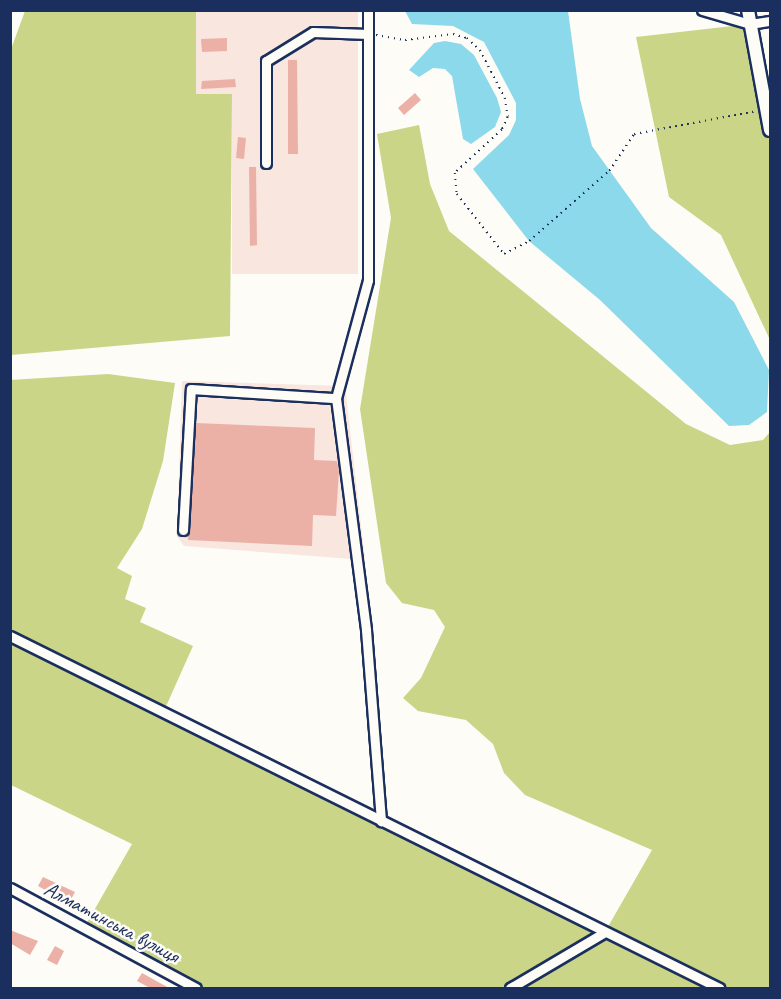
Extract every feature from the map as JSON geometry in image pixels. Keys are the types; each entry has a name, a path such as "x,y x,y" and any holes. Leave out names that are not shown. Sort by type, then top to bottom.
{"main road":[{"path":"748,10 771,130"}],"street":[{"path":"368,10 372,198 368,280 336,398 366,630 381,821"},
{"path":"702,10 750,24 771,21"},
{"path":"266,163 266,61 313,32 368,34"},
{"path":"183,530 191,390 336,398"},
{"path":"10,636 719,988"},
{"name":"Алматинська вулиця","path":"10,888 183,986 196,988"},
{"path":"510,988 605,932"}],"path":[{"path":"368,34 405,40 453,34 468,38 480,50 505,98 508,117 502,130 455,173 457,194 504,254 529,241 609,171 634,134 766,109"}],"shaded area":[{"path":"196,11 358,11 358,274 232,274 232,94 196,94"},
{"path":"182,381 345,386 365,560 184,546 177,536"}],"green space":[{"path":"25,11 196,11 196,94 232,94 230,336 11,355 10,52"},
{"path":"750,24 770,130 770,340 721,235 669,197 636,37"},
{"path":"419,125 430,184 449,231 686,424 730,445 763,440 770,432 770,988 196,988 84,928 132,844 11,785 10,380 108,374 175,383 163,461 142,529 117,568 132,576 125,599 146,608 140,622 193,646 163,713 605,932 652,850 525,795 504,773 493,744 466,720 418,711 403,698 421,678 445,627 434,610 402,603 386,583 360,409 391,218 377,134"}],"water":[{"path":"405,11 568,11 580,99 592,146 651,228 734,302 769,370 767,412 749,425 729,426 600,300 529,241 473,169 509,135 516,120 516,103 484,42 453,26 412,24"},
{"path":"445,41 461,44 474,55 497,98 501,112 495,127 471,144 463,139 452,76 445,69 433,68 419,77 409,70 434,43"}],"building":[{"path":"227,38 227,51 202,52 201,39"},
{"path":"288,60 297,60 298,154 288,154"},
{"path":"235,79 236,87 201,89 202,81"},
{"path":"415,93 421,100 404,115 398,108"},
{"path":"238,137 246,138 244,159 236,158"},
{"path":"249,167 256,167 257,245 250,246"},
{"path":"196,423 315,428 314,460 337,461 339,471 336,516 313,515 312,546 188,540"},
{"path":"43,877 75,892 69,903 38,886"},
{"path":"10,930 38,941 30,955 10,943"},
{"path":"55,946 64,951 57,965 47,960"},
{"path":"142,973 169,988 150,988 137,981"}]}
